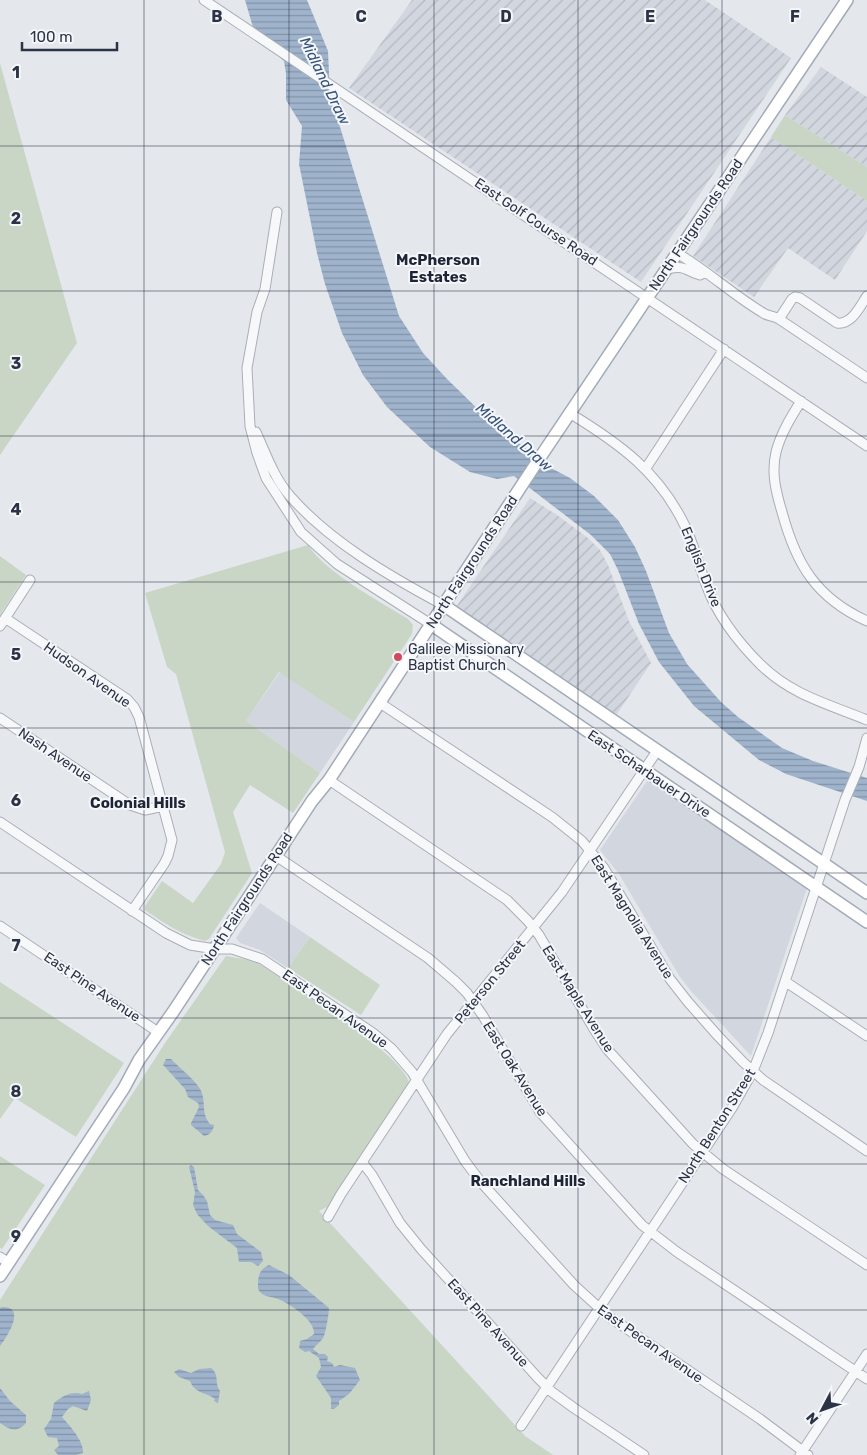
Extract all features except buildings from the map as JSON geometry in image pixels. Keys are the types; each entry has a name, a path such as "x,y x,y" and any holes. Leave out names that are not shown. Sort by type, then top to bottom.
{"main road":[{"name":"North Fairgrounds Road","path":"0,1276 4,1260 124,1088 139,1060 215,949 312,801 329,780 523,483 847,0"},
{"name":"East Scharbauer Drive","path":"444,606 867,893"},
{"name":"East Scharbauer Drive","path":"432,625 867,922"}],"street":[{"name":"East Golf Course Road","path":"204,0 867,446"},
{"path":"278,212 265,289 257,312 247,368 249,416 256,453 266,478 301,532 338,564 432,625"},
{"path":"677,253 696,264 765,314 779,319 867,378"},
{"path":"667,269 686,268 700,275 705,272"},
{"path":"779,319 792,299 796,297 837,323 842,323 852,318 867,296"},
{"path":"646,468 724,349"},
{"path":"801,401 783,430 776,451 774,475 778,502 790,541 806,572 821,591 838,606 867,621"},
{"name":"English Drive","path":"570,414 623,448 646,468 667,495 692,542 706,585 715,604 726,623 747,651 773,675 796,690 819,703 867,720"},
{"path":"249,416 273,472 289,495 316,522 363,557 444,606"},
{"path":"2,622 30,580"},
{"name":"Hudson Avenue","path":"2,622 127,699 140,719 172,835 171,847 164,864 132,911"},
{"name":"East Magnolia Avenue","path":"380,703 558,821 582,841 616,886 670,979 698,1014 753,1071 782,1094 867,1151"},
{"name":"Nash Avenue","path":"0,718 130,805 145,810 164,806"},
{"name":"North Benton Street","path":"521,1426 732,1108 753,1071 786,982 867,738"},
{"name":"Peterson Street","path":"328,1218 340,1194 447,1034 562,892 656,750"},
{"name":"East Maple Avenue","path":"329,780 494,890 521,913 534,928 607,1049 678,1129 723,1169 867,1265"},
{"name":"East Pecan Avenue","path":"0,822 180,941 196,946 234,950 254,956 271,965 373,1033 392,1049 412,1072 474,1174 574,1285 598,1308 629,1332 760,1419 804,1454"},
{"name":"East Oak Avenue","path":"276,856 434,962 456,982 473,1002 540,1112 607,1188 650,1232 676,1252 867,1380"},
{"name":"East Pine Avenue","path":"0,926 158,1032"},
{"path":"786,982 867,1036"},
{"name":"East Pine Avenue","path":"362,1162 402,1225 421,1249 546,1386 574,1408 644,1455"},
{"path":"804,1454 867,1354"}],"shaded area":[{"path":"412,0 705,0 791,58 641,282 349,88"},
{"path":"821,67 867,97 867,167 785,115"},
{"path":"771,137 867,201 867,231 835,280 788,248 754,297 693,256"},
{"path":"530,498 588,538 600,550 608,565 629,621 651,663 615,717 456,607"},
{"path":"280,672 354,722 320,773 246,721"},
{"path":"647,781 807,888 751,1056 680,977 619,874 600,850"},
{"path":"260,903 310,937 288,968 260,950 240,943 236,938"}],"green space":[{"path":"0,63 77,343 0,455"},
{"path":"785,115 867,167 867,201 771,137"},
{"path":"308,545 339,576 408,619 413,625 412,634 354,722 279,672 246,721 320,773 293,813 250,785 233,812 252,873 209,939 205,941 174,929 145,910 145,906 162,881 193,903 221,864 225,852 176,674 167,667 145,593"},
{"path":"0,556 26,575 0,615"},
{"path":"310,937 380,985 361,1015 288,968"},
{"path":"226,956 249,960 261,965 319,1003 367,1038 388,1055 402,1071 409,1083 329,1206 319,1211 525,1436 553,1455 0,1455 0,1300 165,1043"},
{"path":"0,982 124,1063 76,1137 15,1098 0,1119"},
{"path":"0,1156 45,1185 2,1249 0,1248"}],"water":[{"name":"Midland Draw","path":"245,0 307,0 328,51 330,95 399,316 423,353 486,417 549,467 570,478 594,496 618,520 635,547 646,571 669,633 687,664 721,702 738,717 782,748 813,761 867,778 867,801 786,774 759,760 694,706 659,662 639,624 610,554 591,535 514,476 497,479 470,472 430,447 387,407 363,375 342,333 325,284 317,253 299,164 302,126 286,100 284,61 255,34"},
{"path":"166,1059 171,1059 200,1089 205,1115 210,1124 214,1125 208,1135 204,1136 191,1125 199,1107 198,1103 188,1097 185,1089 163,1065"},
{"path":"191,1165 194,1167 198,1190 207,1201 210,1215 215,1220 233,1225 237,1234 261,1252 263,1261 258,1266 251,1262 239,1262 237,1248 208,1226 197,1214 193,1205 195,1192 189,1167"},
{"path":"269,1265 289,1275 329,1308 324,1336 313,1349 319,1354 325,1354 328,1357 327,1361 332,1363 334,1367 340,1365 355,1368 360,1380 349,1394 339,1401 339,1405 334,1409 331,1409 331,1398 316,1376 321,1367 319,1358 309,1351 305,1352 299,1348 300,1341 314,1334 310,1323 289,1305 264,1295 258,1289 259,1274"},
{"path":"0,1308 13,1311 14,1317 7,1336 0,1346"},
{"path":"211,1368 215,1373 220,1391 218,1403 212,1397 195,1388 190,1381 179,1377 174,1372 179,1369 191,1373 199,1369"},
{"path":"0,1388 10,1401 26,1415 26,1423 20,1428 10,1429 0,1423"},
{"path":"89,1391 91,1400 87,1411 73,1406 62,1417 79,1439 83,1453 58,1455 54,1450 59,1446 57,1438 48,1437 44,1429 51,1419 54,1403 67,1395 74,1393 82,1394"}],"place":[{"name":"Galilee Missionary Baptist Church","path":"398,657"}],"district":[{"name":"McPherson Estates","path":"438,268"},
{"name":"Colonial Hills","path":"138,803"},
{"name":"Ranchland Hills","path":"528,1181"}]}
